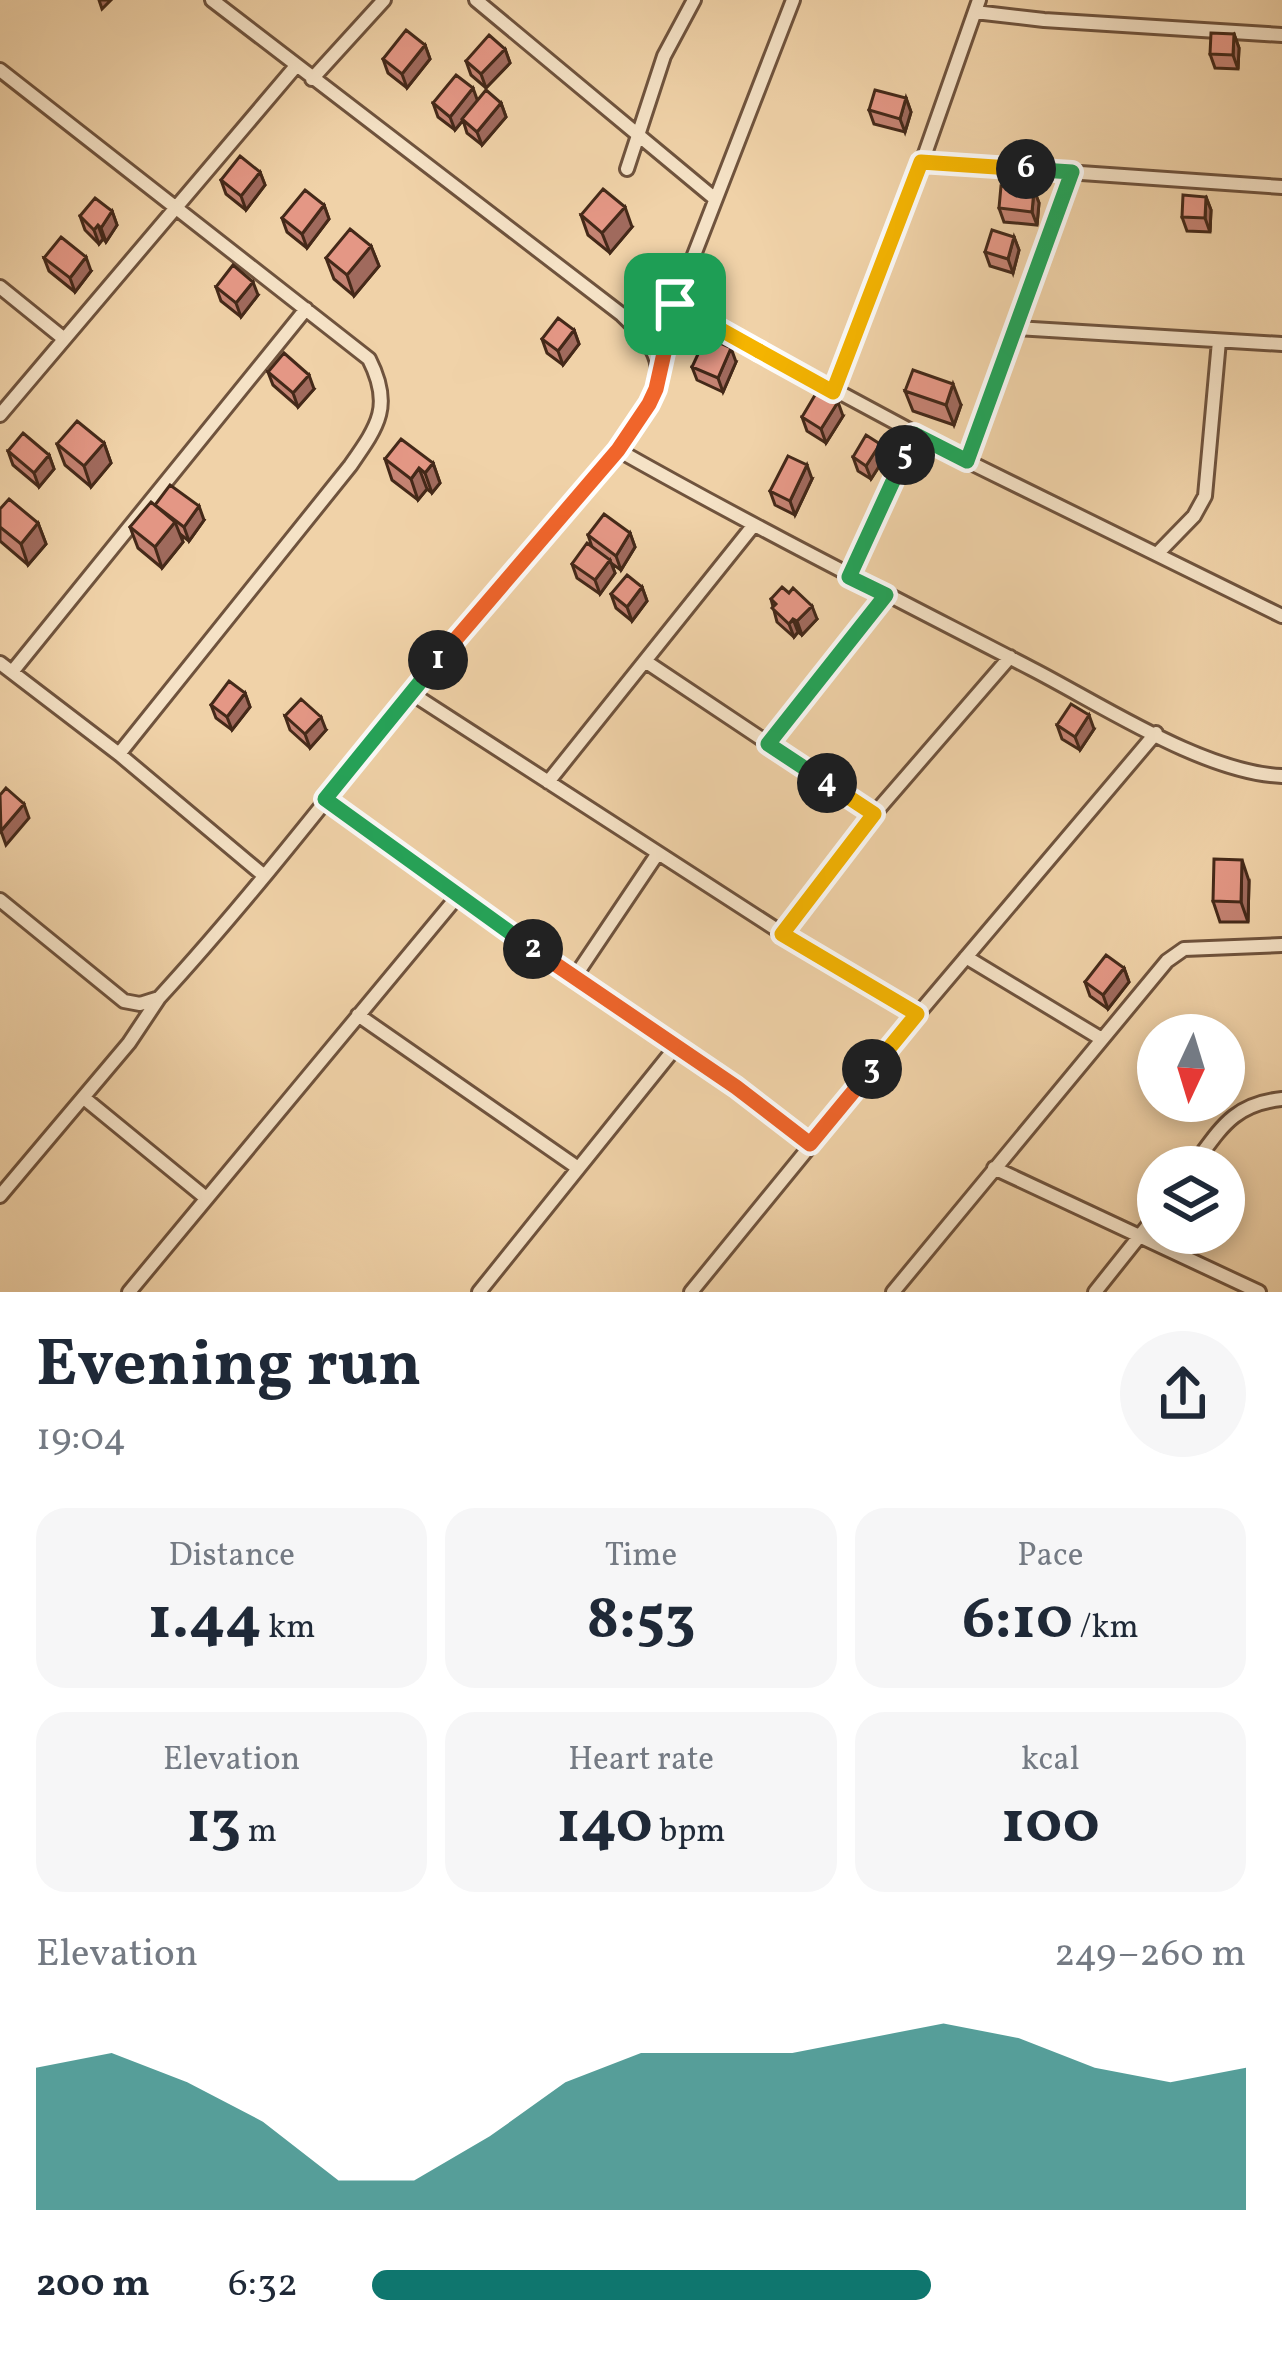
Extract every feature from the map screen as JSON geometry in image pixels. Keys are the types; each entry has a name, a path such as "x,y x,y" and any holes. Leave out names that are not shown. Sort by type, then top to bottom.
{"street":[{"path":"212,0 621,314 646,338 660,363"},
{"path":"312,79 384,0"},
{"path":"476,0 714,198"},
{"path":"627,170 664,56 694,0"},
{"path":"0,1196 411,693 618,450 656,389 675,304 793,0"},
{"path":"833,392 977,6 1044,20 1282,35"},
{"path":"0,415 296,66"},
{"path":"0,70 369,359 382,385 381,413 350,466 119,754"},
{"path":"921,162 1282,187"},
{"path":"967,461 1072,172"},
{"path":"0,287 63,338"},
{"path":"675,304 914,434 1282,616"},
{"path":"262,874 119,754 6,668 306,309"},
{"path":"1016,328 1282,344"},
{"path":"1157,554 1194,515 1205,496 1219,340"},
{"path":"849,577 914,434"},
{"path":"618,450 849,577 1156,733 1232,770 1282,776"},
{"path":"548,782 753,526"},
{"path":"768,744 886,595"},
{"path":"782,934 874,814 1010,657"},
{"path":"645,661 874,814"},
{"path":"411,693 782,934 917,1014"},
{"path":"691,1292 917,1014 1156,733"},
{"path":"325,799 810,1144"},
{"path":"574,978 658,853"},
{"path":"129,1292 457,897"},
{"path":"0,900 124,1001 140,1004 159,998"},
{"path":"893,1292 1167,961 1184,949 1282,945"},
{"path":"966,957 1100,1038"},
{"path":"358,1015 578,1168"},
{"path":"486,1290 675,1048"},
{"path":"84,1098 206,1198"},
{"path":"1208,1146 1229,1118 1256,1101 1282,1099"},
{"path":"994,1168 1137,1234"},
{"path":"1095,1292 1137,1241"},
{"path":"1179,1254 1259,1292"}],"building":[{"path":"406,30 425,45 402,74 383,59"},
{"path":"1211,33 1234,34 1233,55 1210,54"},
{"path":"489,35 505,49 481,74 466,61"},
{"path":"456,75 473,88 450,117 433,103"},
{"path":"486,90 501,103 477,132 462,119"},
{"path":"875,90 906,98 900,119 869,110"},
{"path":"240,156 260,172 241,196 221,180"},
{"path":"1001,186 1034,190 1032,212 999,208"},
{"path":"603,189 625,207 602,233 581,215"},
{"path":"305,190 324,205 302,234 282,218"},
{"path":"1183,195 1206,197 1205,218 1182,217"},
{"path":"95,198 112,211 101,228 98,225 94,230 80,216"},
{"path":"350,229 371,246 347,275 326,258"},
{"path":"992,230 1014,237 1008,259 985,252"},
{"path":"61,237 86,257 70,278 44,258"},
{"path":"233,265 253,282 236,303 216,287"},
{"path":"558,318 574,330 558,351 542,339"},
{"path":"706,337 731,348 718,378 692,367"},
{"path":"284,353 309,375 293,393 268,372"},
{"path":"913,370 953,384 946,405 905,391"},
{"path":"818,390 838,402 821,429 802,417"},
{"path":"77,421 104,443 84,466 57,444"},
{"path":"23,433 49,455 34,473 8,451"},
{"path":"866,435 880,444 866,466 853,457"},
{"path":"401,439 433,463 425,473 419,468 411,479 385,459"},
{"path":"788,456 807,465 790,501 770,491"},
{"path":"170,485 199,506 184,527 155,505"},
{"path":"9,499 38,523 21,544 0,527 0,509"},
{"path":"151,502 175,522 155,547 130,527"},
{"path":"604,514 630,533 616,556 588,535"},
{"path":"587,543 610,560 595,580 572,564"},
{"path":"627,575 642,587 627,607 611,594"},
{"path":"782,587 789,593 793,588 812,606 789,624 772,608 776,604 771,599"},
{"path":"229,681 245,693 227,717 211,705"},
{"path":"301,699 321,717 305,734 285,716"},
{"path":"1071,704 1089,715 1075,737 1057,725"},
{"path":"6,788 24,804 1,831 0,795"},
{"path":"1214,859 1242,860 1241,902 1213,901"},
{"path":"1106,955 1124,968 1103,995 1085,982"}],"route":[{"path":"921,162 1072,172 967,461 914,434 849,577 886,595 768,744 874,814 782,934 917,1014 810,1144 325,799 618,450 656,389 675,304 833,392 921,162"}]}
